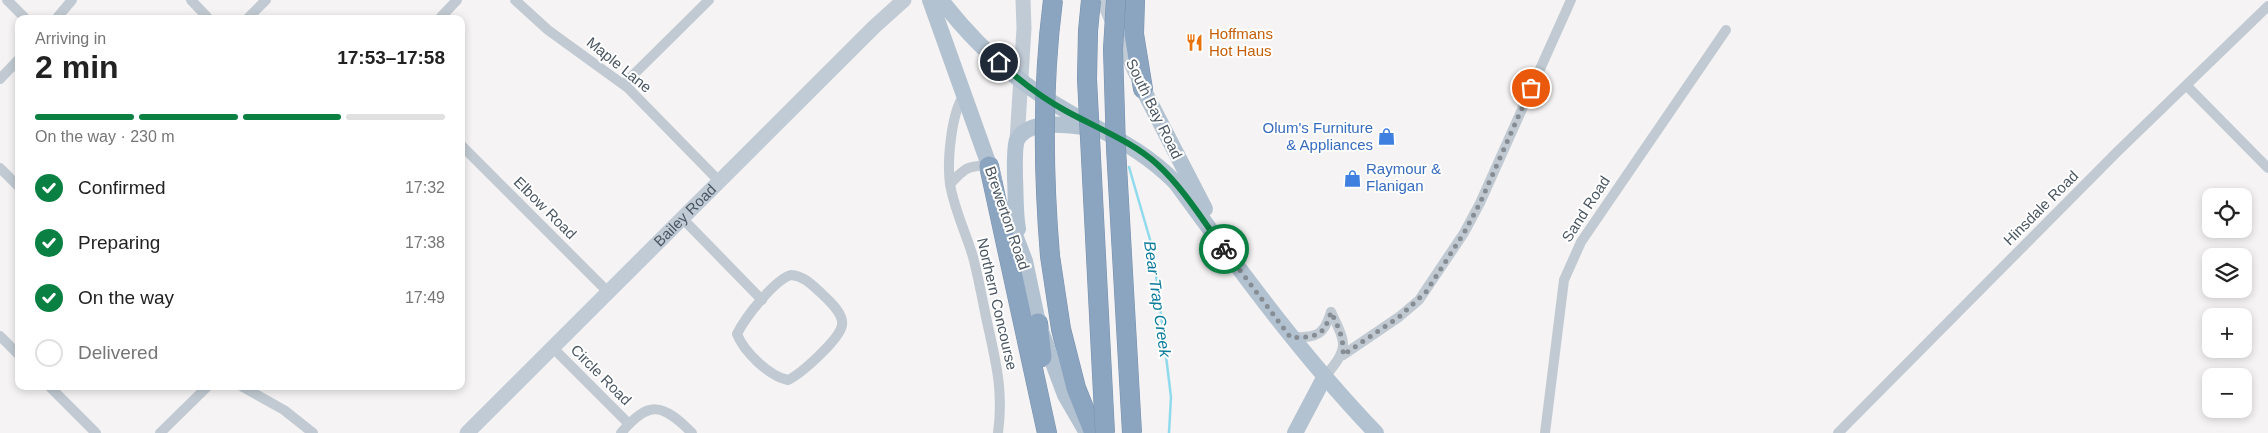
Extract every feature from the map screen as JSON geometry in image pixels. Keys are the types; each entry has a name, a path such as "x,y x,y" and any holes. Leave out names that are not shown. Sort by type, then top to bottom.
{"highway":[{"path":"1053,0 1048,38 1044,187 1050,256 1061,329 1076,388 1094,433"},
{"path":"1091,0 1087,79 1105,433"},
{"path":"1116,0 1113,49 1116,148 1132,433"},
{"path":"1135,0 1134,34 1143,89"},
{"path":"989,166 1047,433"},
{"path":"1038,323 1053,433"}],"main road":[{"name":"Brewerton Road","path":"930,0 1025,261 1038,323 1066,395 1087,433"},
{"path":"941,0 974,40 1022,82 1065,111 1158,164 1176,183 1291,338 1324,378 1376,433"},
{"name":"South Bay Road","path":"1143,89 1178,160 1238,269"},
{"path":"1025,261 1017,220 1015,171 1017,141 1024,133 1040,126 1056,123 1103,131"},
{"path":"1295,433 1324,378"}],"street":[{"path":"7,0 22,15"},
{"path":"59,15 72,0"},
{"path":"191,0 205,15"},
{"path":"251,15 266,0"},
{"path":"443,15 457,0"},
{"name":"Maple Lane","path":"515,0 548,30 624,84 720,181"},
{"path":"624,84 709,0"},
{"name":"Bailey Road","path":"466,433 880,20 904,0"},
{"path":"1017,141 1022,82 1023,0"},
{"name":"South Bay Road","path":"1103,0 1143,89"},
{"path":"1324,378 1343,355 1399,317 1419,300 1464,233 1480,203 1571,0"},
{"name":"Hinsdale Road","path":"1838,433 2118,151 2268,6"},
{"name":"Sand Road","path":"1544,433 1563,290 1571,260 1580,242 1726,30"},
{"path":"0,79 15,63"},
{"path":"2187,86 2268,168"},
{"name":"Northern Concourse","path":"964,95 958,104 954,126 949,161 950,184 972,256 999,378 1001,408 998,433"},
{"name":"Elbow Road","path":"465,149 608,292"},
{"path":"950,184 962,171 972,166 989,166"},
{"path":"0,168 15,183"},
{"path":"682,218 762,300"},
{"path":"798,276 806,280 840,315 842,324 837,336 796,376 788,380 779,378 759,361 740,342 737,334 742,324 762,300 785,277 798,276"},
{"path":"1291,338 1320,335 1327,327 1331,312 1341,331 1344,345 1343,355"},
{"path":"0,336 15,351"},
{"name":"Circle Road","path":"552,347 629,424"},
{"path":"53,390 96,433"},
{"path":"160,433 204,390"},
{"path":"248,390 284,410 313,433"},
{"name":"Circle Road","path":"621,433 638,415 648,410 657,409 668,412 692,433"}],"waterway":[{"name":"Bear Trap Creek","path":"1129,167 1153,250 1171,397 1169,433"}],"way so far":[{"path":"1224,249 1291,338 1320,335 1327,327 1331,312 1341,331 1344,345 1343,355 1399,317 1426,292 1464,233 1480,203 1531,88"}],"place":[{"name":"Hoffmans Hot Haus","path":"1195,43"},
{"name":"Olum's Furniture & Appliances","path":"1387,137"},
{"name":"Raymour & Flanigan","path":"1352,178"}],"route":[{"path":"999,62 1022,82 1065,111 1120,140 1158,164 1176,183 1224,249"}]}
